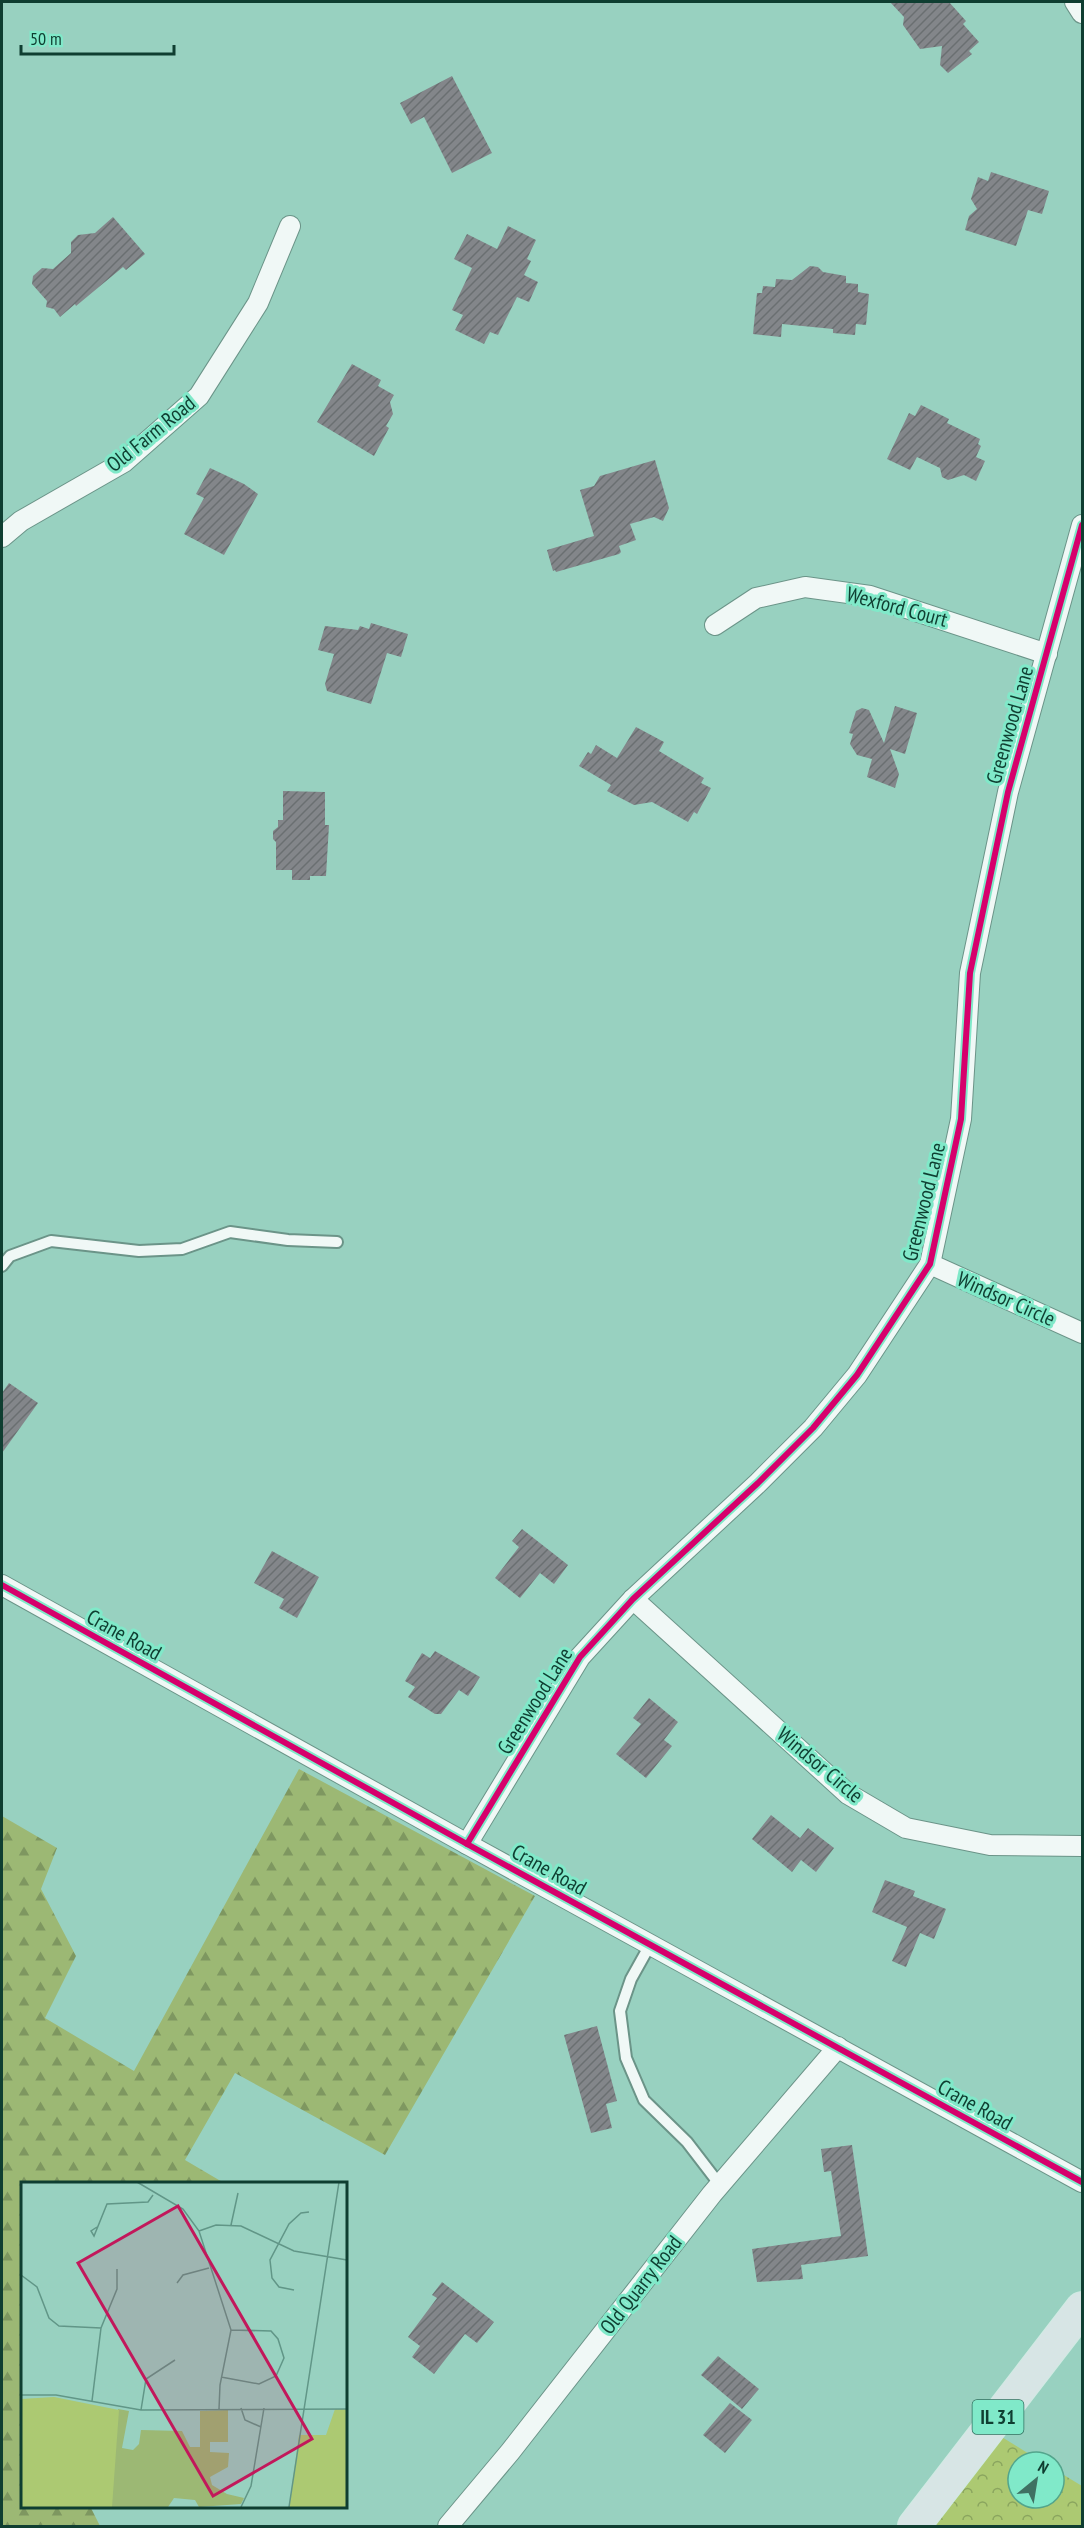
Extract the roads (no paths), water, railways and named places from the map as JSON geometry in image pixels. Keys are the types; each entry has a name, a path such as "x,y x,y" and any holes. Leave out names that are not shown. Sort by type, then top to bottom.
{"main road":[{"name":"IL 31","path":"914,2526 1083,2308"}],"street":[{"path":"1075,2 1083,13"},
{"name":"Old Farm Road","path":"2,537 21,521 124,462 200,396 258,303 290,226"},
{"name":"Greenwood Lane","path":"466,1844 580,1657 633,1599 758,1483 813,1428 857,1375 930,1264 961,1119 970,973 1008,792 1083,525"},
{"name":"Wexford Court","path":"715,625 756,598 805,587 870,596 1047,654"},
{"name":"Windsor Circle","path":"930,1264 1083,1333"},
{"name":"Crane Road","path":"2,1585 466,1844 1083,2182"},
{"name":"Windsor Circle","path":"633,1599 848,1794 906,1828 990,1845 1083,1845"},
{"name":"Old Quarry Road","path":"448,2526 510,2452 720,2185 838,2047"}],"lane":[{"path":"2,1266 10,1256 51,1241 139,1251 182,1249 230,1232 288,1240 337,1242"},
{"path":"650,1945 631,1979 620,2011 626,2058 644,2100 687,2142 720,2185"}]}
